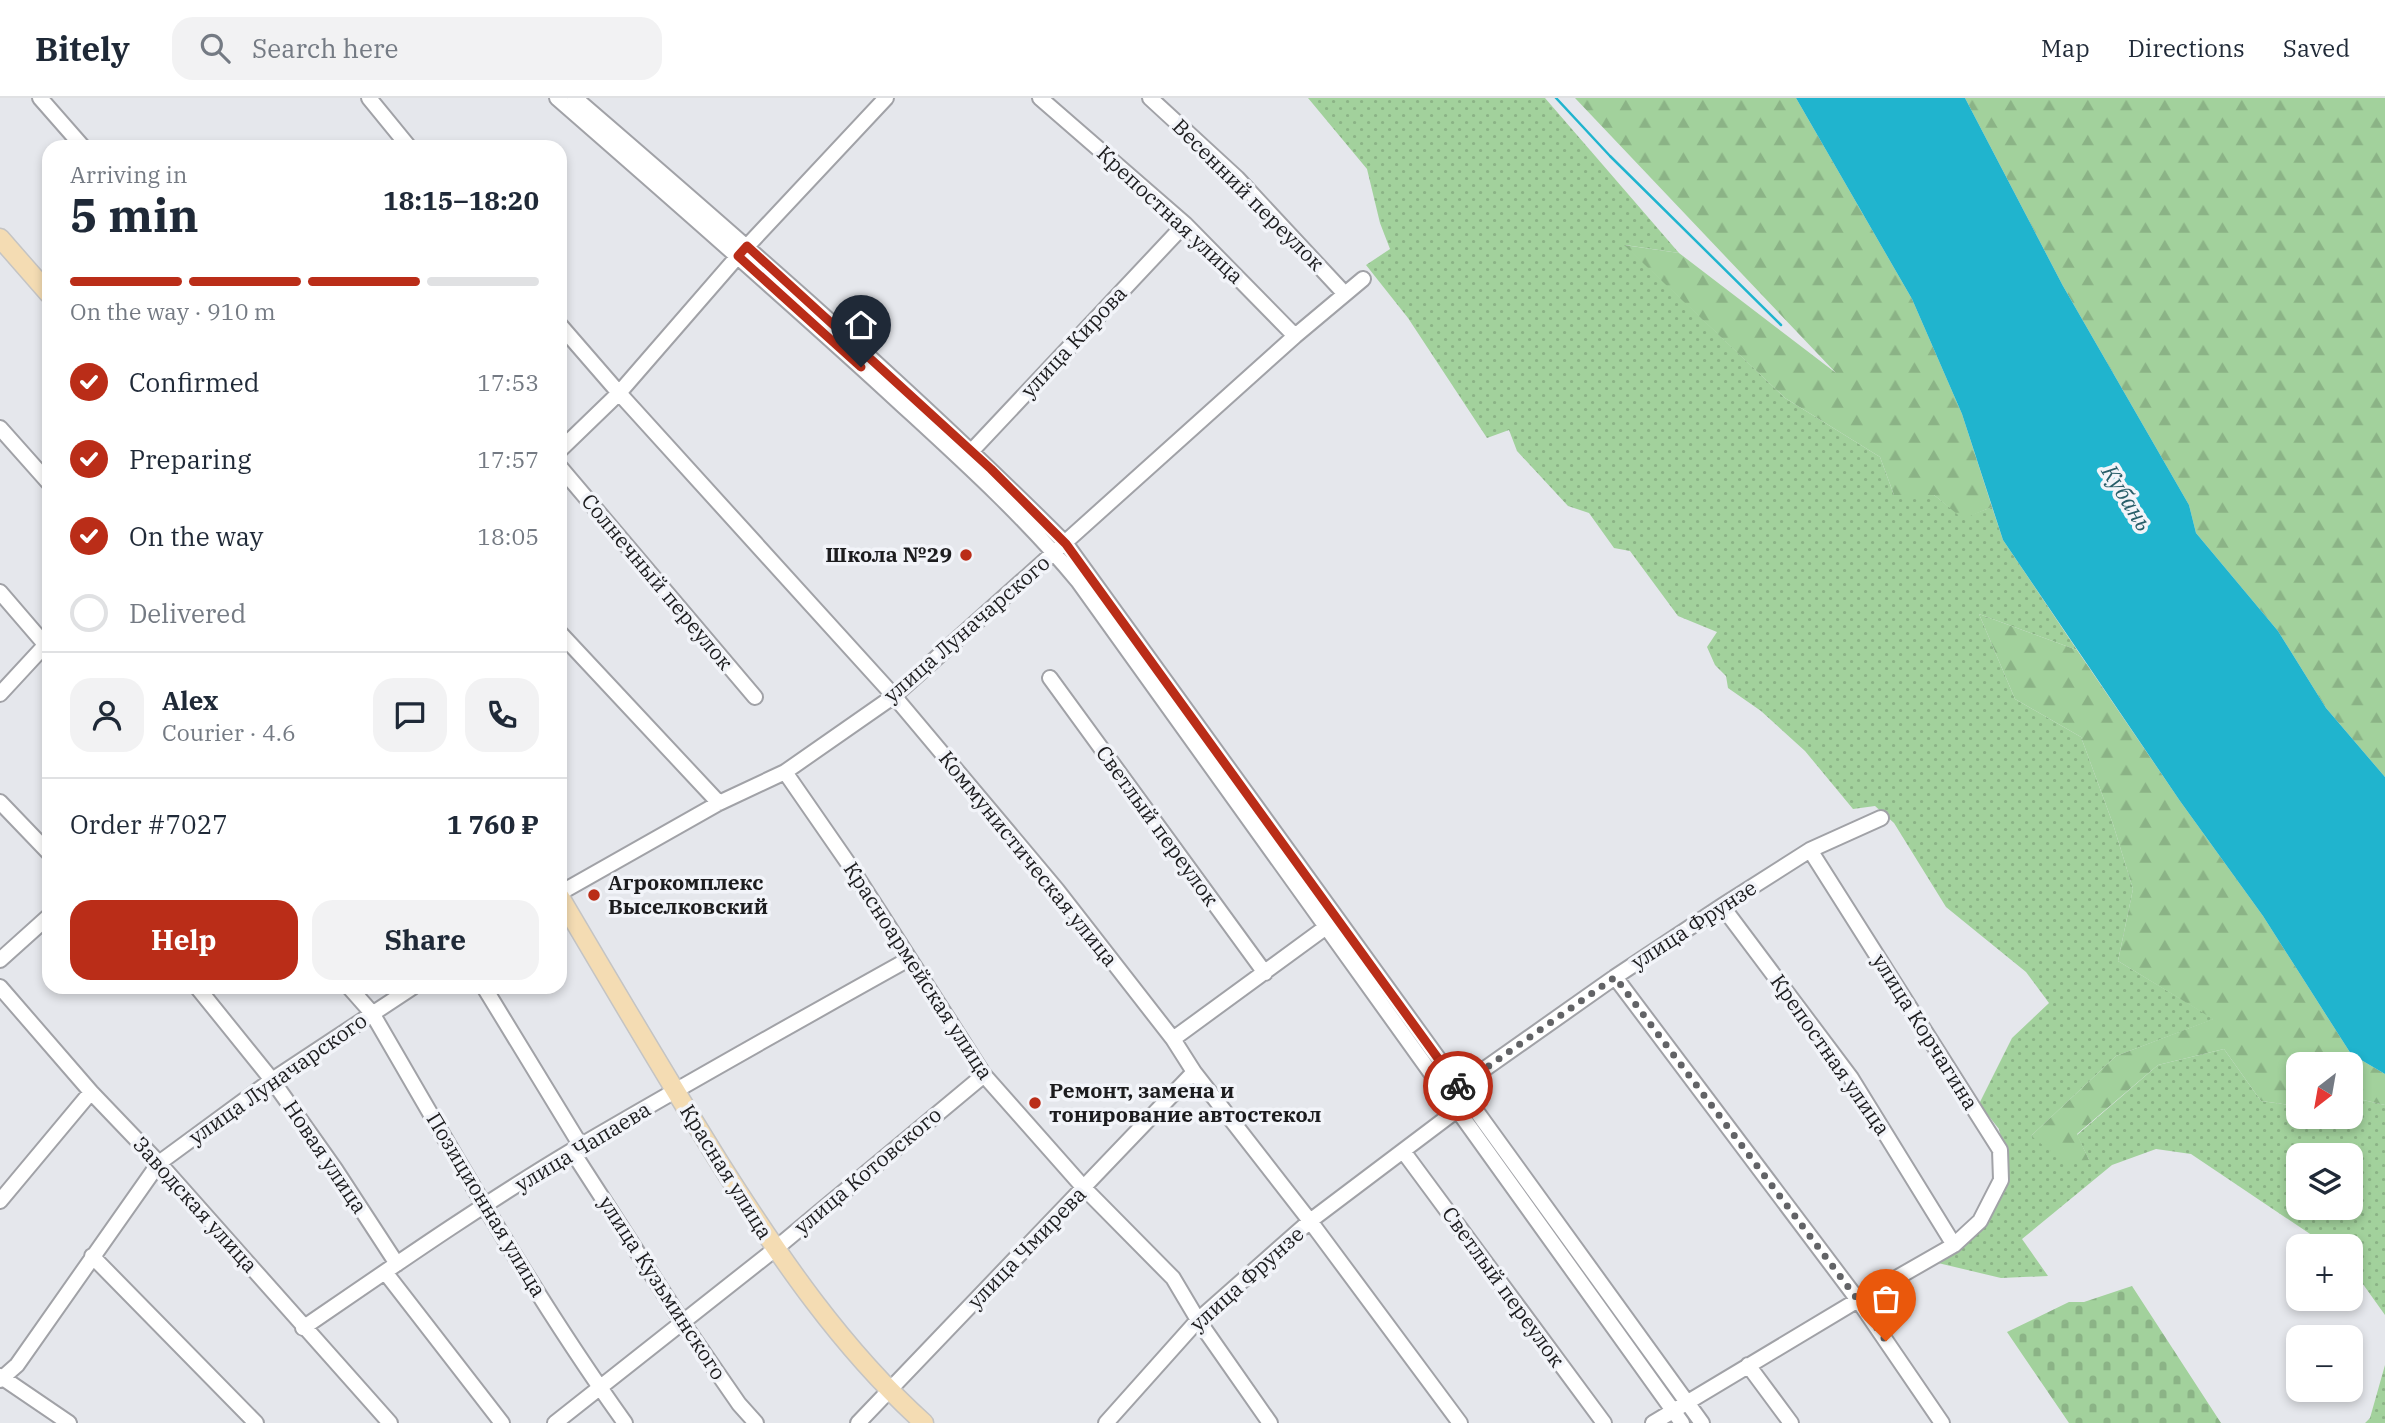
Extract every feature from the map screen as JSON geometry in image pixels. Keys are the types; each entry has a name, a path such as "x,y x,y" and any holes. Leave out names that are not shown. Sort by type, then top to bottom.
{"main road":[{"path":"0,238 42,286"},
{"name":"Красная улица","path":"567,907 675,1093 774,1250 833,1327 889,1392 923,1423"}],"street":[{"path":"40,98 77,140"},
{"path":"369,98 403,140"},
{"path":"556,98 742,251"},
{"path":"575,98 967,456 1020,514 1060,548 1078,581 1464,1105 1678,1417"},
{"path":"567,443 619,393 742,251 886,98"},
{"name":"Весенний переулок","path":"1150,98 1237,178 1345,294"},
{"name":"Крепостная улица","path":"1050,101 1185,224 1295,336"},
{"name":"улица Кирова","path":"967,456 1185,224"},
{"name":"улица Луначарского","path":"567,891 719,803 785,772 894,696 1295,336 1363,279"},
{"name":"Коммунистическая улица","path":"567,333 894,696 1057,890 1173,1039 1194,1072 1310,1221 1460,1423"},
{"path":"0,428 42,475"},
{"name":"Солнечный переулок","path":"567,475 755,696"},
{"path":"0,593 42,638"},
{"path":"567,640 719,803"},
{"path":"0,694 42,651"},
{"name":"Светлый переулок","path":"1050,678 1265,973"},
{"name":"Красноармейская улица","path":"785,772 848,863 984,1075 1084,1188 1172,1278 1270,1423"},
{"path":"0,802 42,846"},
{"name":"улица Фрунзе","path":"1454,1091 1615,977 1722,906 1810,850 1881,818"},
{"name":"улица Корчагина","path":"1810,850 2000,1150 2001,1180 1980,1221 1954,1245"},
{"name":"Крепостная улица","path":"1722,906 1852,1078 1954,1245"},
{"path":"0,960 42,922"},
{"path":"1173,1039 1332,923"},
{"name":"улица Чапаева","path":"303,1328 484,1206 577,1148 675,1093 707,1071 909,959"},
{"path":"1615,977 1858,1300 1942,1423"},
{"name":"Заводская улица","path":"0,987 91,1092 159,1163 390,1423"},
{"name":"Новая улица","path":"203,994 272,1080 335,1169 391,1268 502,1423"},
{"name":"Позиционная улица","path":"355,994 372,1013 484,1206 599,1387 625,1423"},
{"name":"улица Луначарского","path":"1,1378 17,1365 159,1163 272,1080 402,994"},
{"name":"улица Кузьминского","path":"488,994 683,1323 739,1404 756,1423"},
{"name":"улица Чмирева","path":"858,1423 1194,1072"},
{"name":"улица Котовского","path":"555,1423 774,1250 984,1075"},
{"path":"0,1201 91,1092"},
{"path":"1464,1105 1702,1423"},
{"name":"улица Фрунзе","path":"1106,1423 1198,1320 1310,1221 1464,1105"},
{"name":"Светлый переулок","path":"1403,1152 1604,1423"},
{"path":"1653,1423 1678,1417 1687,1401 1954,1245"},
{"path":"92,1256 256,1423"},
{"path":"1748,1365 1791,1423"},
{"path":"1,1378 69,1423"}],"green space":[{"path":"1308,98 1545,98 1679,253 1625,245 1785,398 1880,457 1894,495 1934,495 1963,518 1992,507 2003,540 2077,650 1979,614 2015,699 2081,737 2113,824 2133,889 2118,961 2214,1019 2116,1056 2031,1136 2089,1160 2077,1135 2158,1065 2224,1049 2261,1101 2286,1104 2286,1129 2363,1129 2363,1100 2385,1105 2385,1315 2363,1284 2363,1234 2310,1234 2289,1220 2363,1220 2363,1143 2286,1143 2286,1218 2191,1154 2156,1149 2112,1165 2022,1239 2048,1276 2001,1278 1938,1263 1983,1228 2003,1194 2007,1162 1999,1129 1979,1104 2012,1038 2049,1003 2026,972 1946,907 1894,823 1875,806 1853,809 1805,751 1761,711 1728,688 1726,676 1715,665 1707,647 1717,632 1678,616 1630,551 1614,548 1589,513 1568,506 1517,451 1509,430 1487,438 1408,318 1366,265 1390,249 1380,223 1367,169"},
{"path":"1575,98 1796,98 1912,299 1962,414 1992,507 1963,519 1934,495 1894,495 1880,457 1785,398 1624,245 1679,253 1836,373"},
{"path":"1965,98 2385,98 2385,777 2326,708 2278,631 2196,533 2189,505 2063,286"},
{"path":"1979,614 2077,650 2180,801 2263,916 2350,1052 2286,1052 2286,1104 2261,1101 2224,1049 2158,1065 2077,1134 2089,1160 2067,1164 2031,1136 2116,1056 2213,1019 2118,961 2133,889 2113,824 2081,737 2015,699"},
{"path":"2363,1061 2385,1074 2385,1105 2363,1100"},
{"path":"2132,1286 2221,1423 2069,1423 2007,1332 2069,1302 2084,1302"},
{"path":"2385,1365 2385,1423 2365,1423 2370,1418"}],"water":[{"name":"Кубань","path":"1796,98 1965,98 2063,286 2189,505 2196,533 2278,631 2326,708 2385,777 2385,1074 2363,1061 2363,1052 2350,1052 2263,916 2180,801 2003,540 1962,414 1912,299"}],"waterway":[{"path":"1556,98 1610,156 1781,325"}],"way so far":[{"path":"1458,1086 1615,977 1886,1341"}],"place":[{"name":"Школа №29","path":"966,555"},
{"name":"Агрокомплекс Выселковский","path":"594,895"},
{"name":"Ремонт, замена и тонирование автостекол","path":"1035,1103"}],"route":[{"path":"861,367 738,256 747,246 991,469 1066,544 1458,1086"}]}
